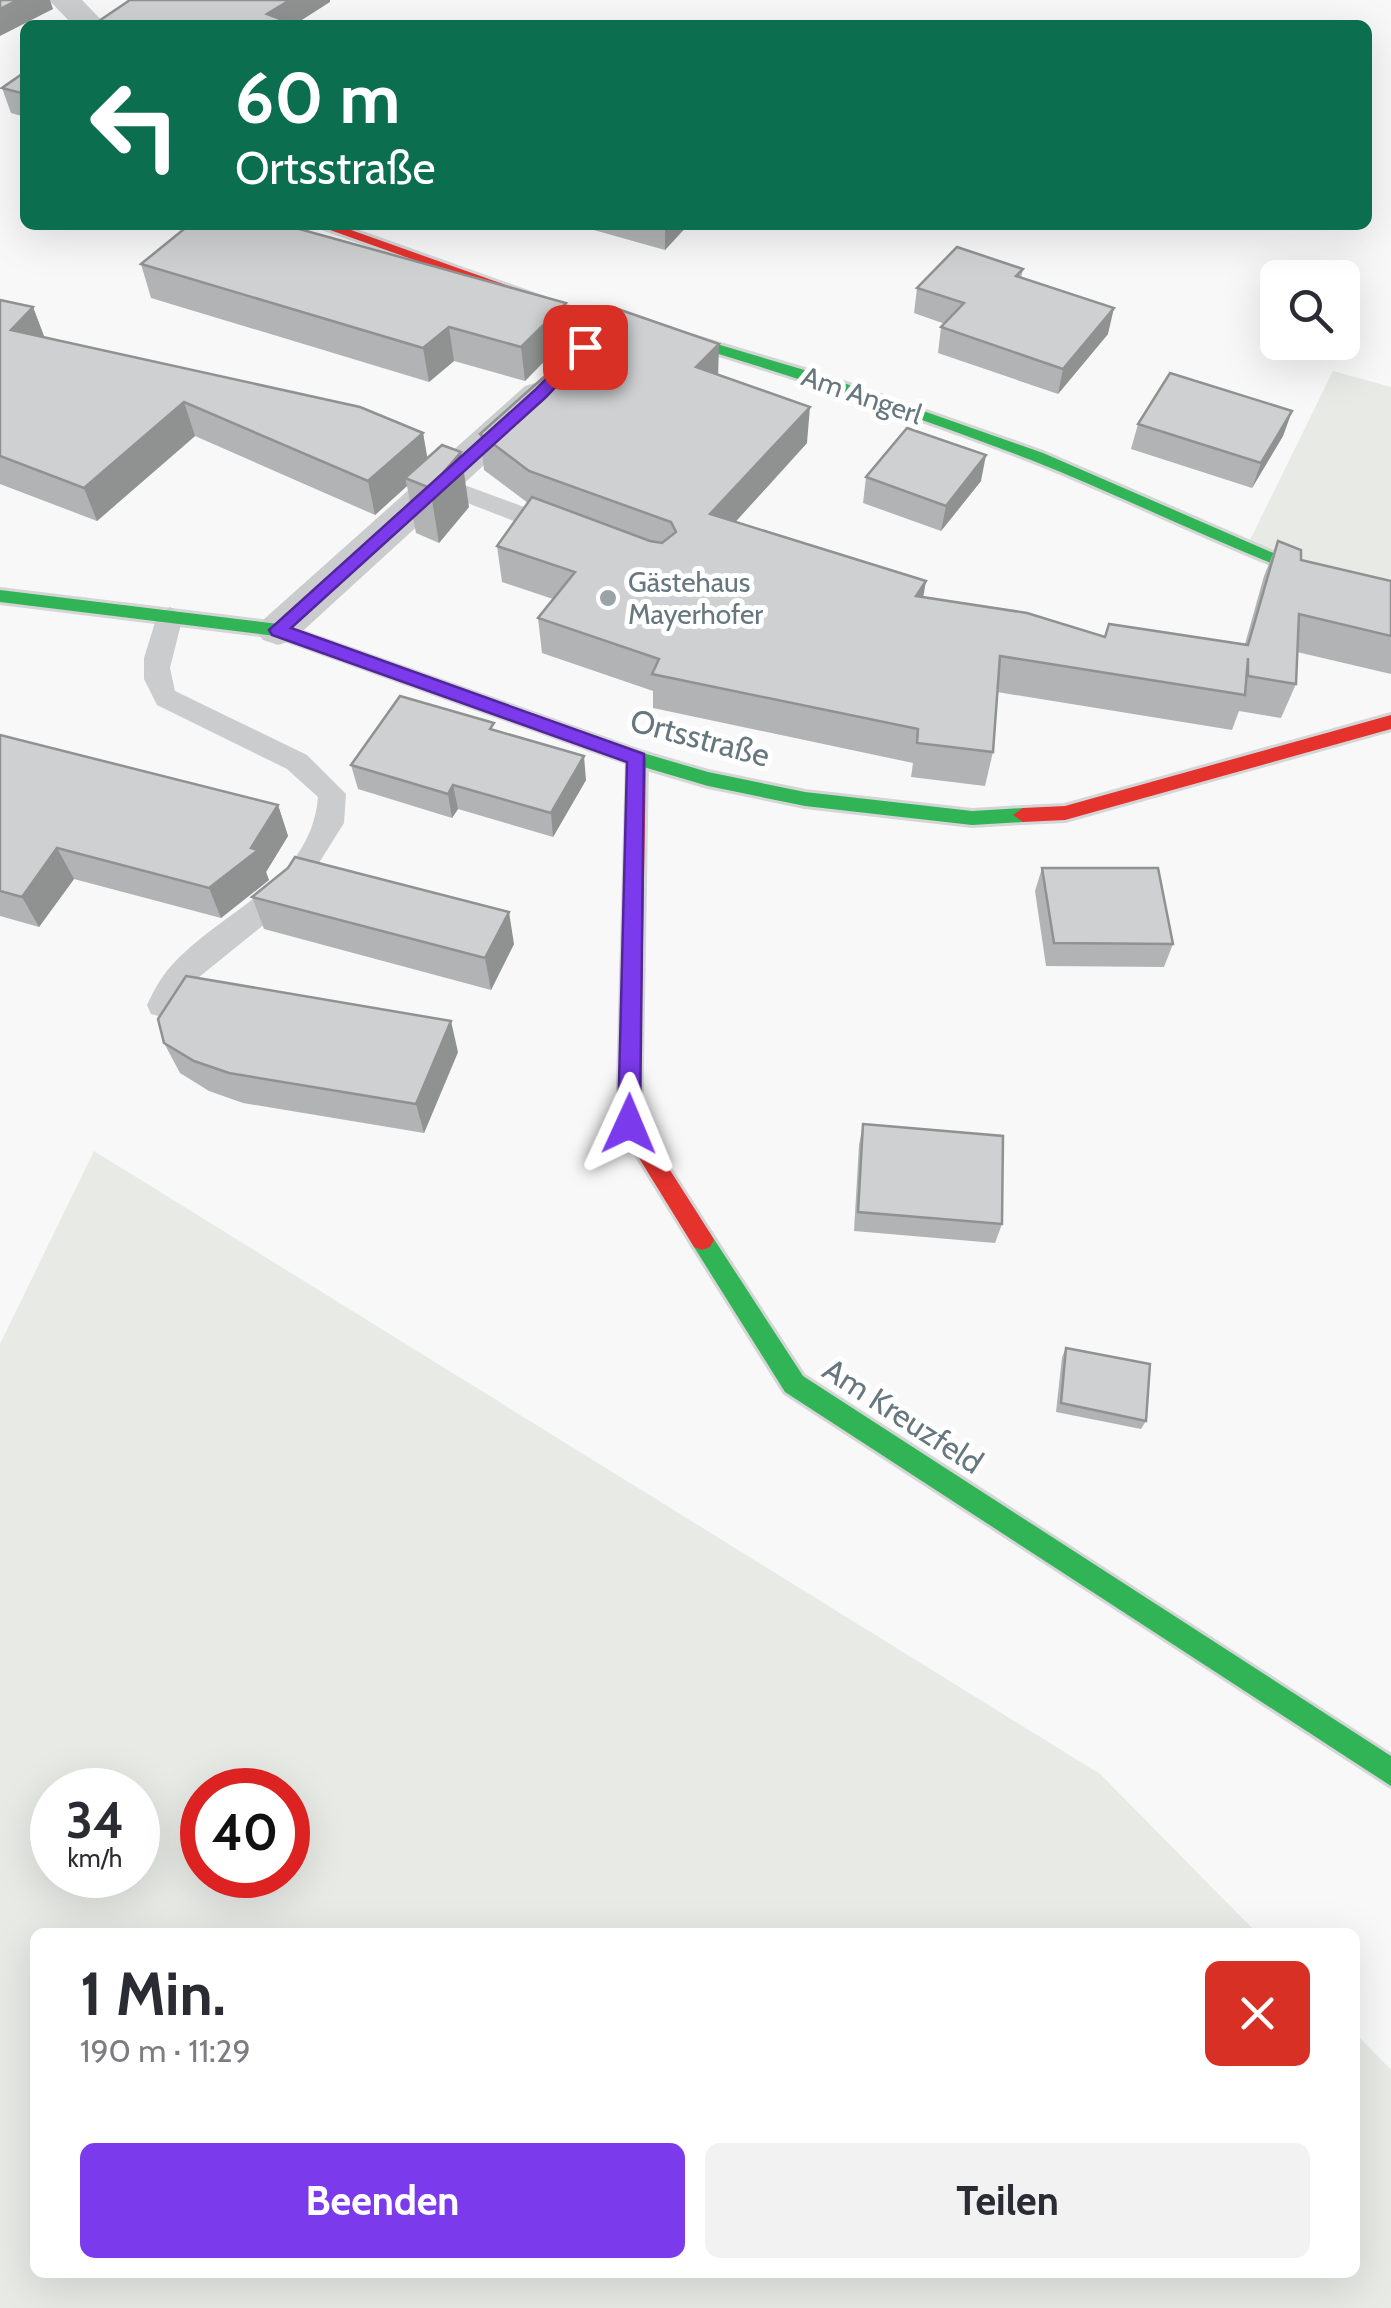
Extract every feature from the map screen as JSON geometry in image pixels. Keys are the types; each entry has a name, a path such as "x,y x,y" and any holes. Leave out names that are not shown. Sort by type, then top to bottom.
{"street":[{"path":"64,0 85,20"},
{"name":"Am Angerl","path":"334,230 585,347 658,330 812,377 1037,458 1295,569 1391,599"},
{"path":"278,630 585,347"},
{"name":"Ortsstraße","path":"0,596 278,630 637,758 805,799 954,816 1027,818 1103,804 1391,722"},
{"name":"Am Kreuzfeld","path":"637,758 629,1124 794,1384 1391,1772"}],"lane":[{"path":"437,483 587,539"},
{"path":"162,1005 182,974 288,890 330,823 332,794 297,762 166,698 157,687 156,666 170,616"}],"shaded area":[{"path":"1333,371 1391,387 1391,590 1249,542"},
{"path":"94,1151 1100,1774 1252,1928 30,1928 30,2278 1360,2278 1360,2038 1391,2070 1391,2308 0,2308 0,1344"}],"building":[{"path":"0,0 18,0 0,9"},
{"path":"130,0 290,0 267,14 283,20 100,20"},
{"path":"20,75 20,93 2,88"},
{"path":"183,230 303,230 566,303 521,347 449,327 423,348 141,264"},
{"path":"957,247 1023,269 1016,276 1114,308 1063,369 941,327 964,303 917,288"},
{"path":"0,300 33,307 11,330 360,407 423,433 368,481 184,402 84,488 0,456"},
{"path":"612,307 719,344 696,367 810,407 710,514 926,581 916,596 1027,613 1105,637 1109,624 1248,645 1278,541 1301,550 1301,560 1391,581 1391,636 1299,614 1296,684 1248,676 1248,658 1245,695 1000,656 993,752 917,743 918,729 652,674 659,659 538,618 575,572 497,546 532,497 650,541 662,543 676,532 671,522 529,471 480,434 554,368"},
{"path":"1170,373 1292,411 1261,463 1138,424"},
{"path":"907,428 986,455 946,506 866,477"},
{"path":"442,445 461,452 430,488 405,478"},
{"path":"400,696 494,723 490,729 584,756 551,813 453,785 448,794 351,765"},
{"path":"0,735 278,805 251,848 258,850 209,888 57,848 22,897 0,891"},
{"path":"295,857 509,912 485,958 252,897 288,868"},
{"path":"1042,868 1158,868 1173,944 1054,943"},
{"path":"186,976 451,1021 416,1104 229,1073 194,1061 164,1043 158,1019"},
{"path":"863,1124 1003,1136 1002,1224 858,1212"},
{"path":"1066,1348 1150,1364 1146,1421 1061,1403"}],"traffic: fast":[{"path":"579,314 608,324 658,331 812,377 1037,457 1295,569 1391,599"},
{"path":"0,596 278,630 637,758 708,779 805,799 972,818 1023,815"},
{"path":"702,1240 794,1384 1391,1772"}],"traffic: jam":[{"path":"337,230 579,314"},
{"path":"1023,815 1065,813 1391,722"},
{"path":"637,758 629,1124 702,1240"}],"place":[{"name":"Gästehaus Mayerhofer","path":"608,598"}],"route":[{"path":"585,347 540,393 278,630 637,758 629,1124"}]}
